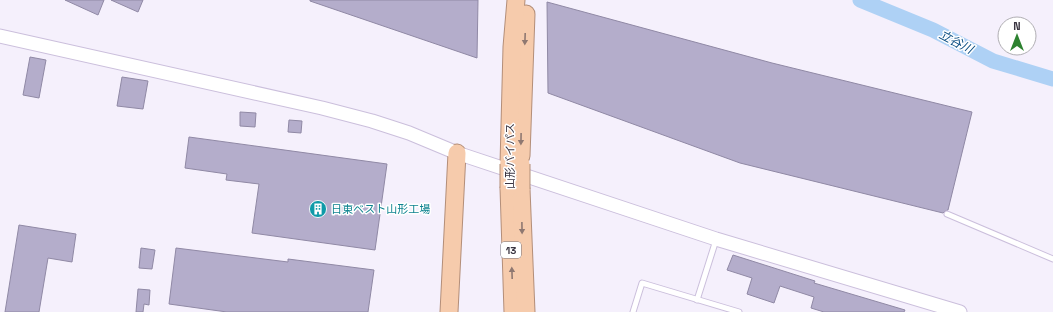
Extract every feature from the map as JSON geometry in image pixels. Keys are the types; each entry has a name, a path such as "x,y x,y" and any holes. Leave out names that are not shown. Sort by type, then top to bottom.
{"highway":[{"name":"山形バイパス","path":"513,312 516,0"},
{"name":"山形バイパス","path":"516,114 526,0"},
{"path":"449,312 457,153"},
{"name":"山形バイパス","path":"515,188 526,312"}],"street":[{"path":"0,36 343,113 372,121 409,133 457,153 716,239 960,312"}],"lane":[{"path":"947,214 1053,259"},
{"path":"697,300 716,239"},
{"path":"633,312 642,283 739,312"}],"building":[{"path":"65,0 104,0 98,15"},
{"path":"111,0 143,0 138,12"},
{"path":"478,0 477,58 310,1"},
{"path":"547,2 772,63 972,112 948,210 943,213 740,163 548,93"},
{"path":"30,57 46,60 39,98 23,95"},
{"path":"122,77 148,81 143,109 117,106"},
{"path":"240,112 256,113 255,127 240,126"},
{"path":"289,120 302,121 301,133 288,132"},
{"path":"189,137 387,164 375,250 252,233 259,184 226,180 227,174 185,168"},
{"path":"19,225 76,234 72,262 48,258 39,312 5,312"},
{"path":"141,248 155,250 152,269 139,268"},
{"path":"176,248 288,262 288,259 374,270 368,312 227,312 169,304"},
{"path":"733,255 815,281 814,283 905,310 904,312 824,312 811,308 814,297 780,286 774,303 747,294 752,278 727,270"},
{"path":"138,289 150,290 149,305 144,304 143,312 136,312"}],"waterway":[{"name":"立谷川","path":"860,0 933,30 993,61 1053,79"}],"place":[{"name":"日東ベスト山形工場","path":"318,209"}]}
